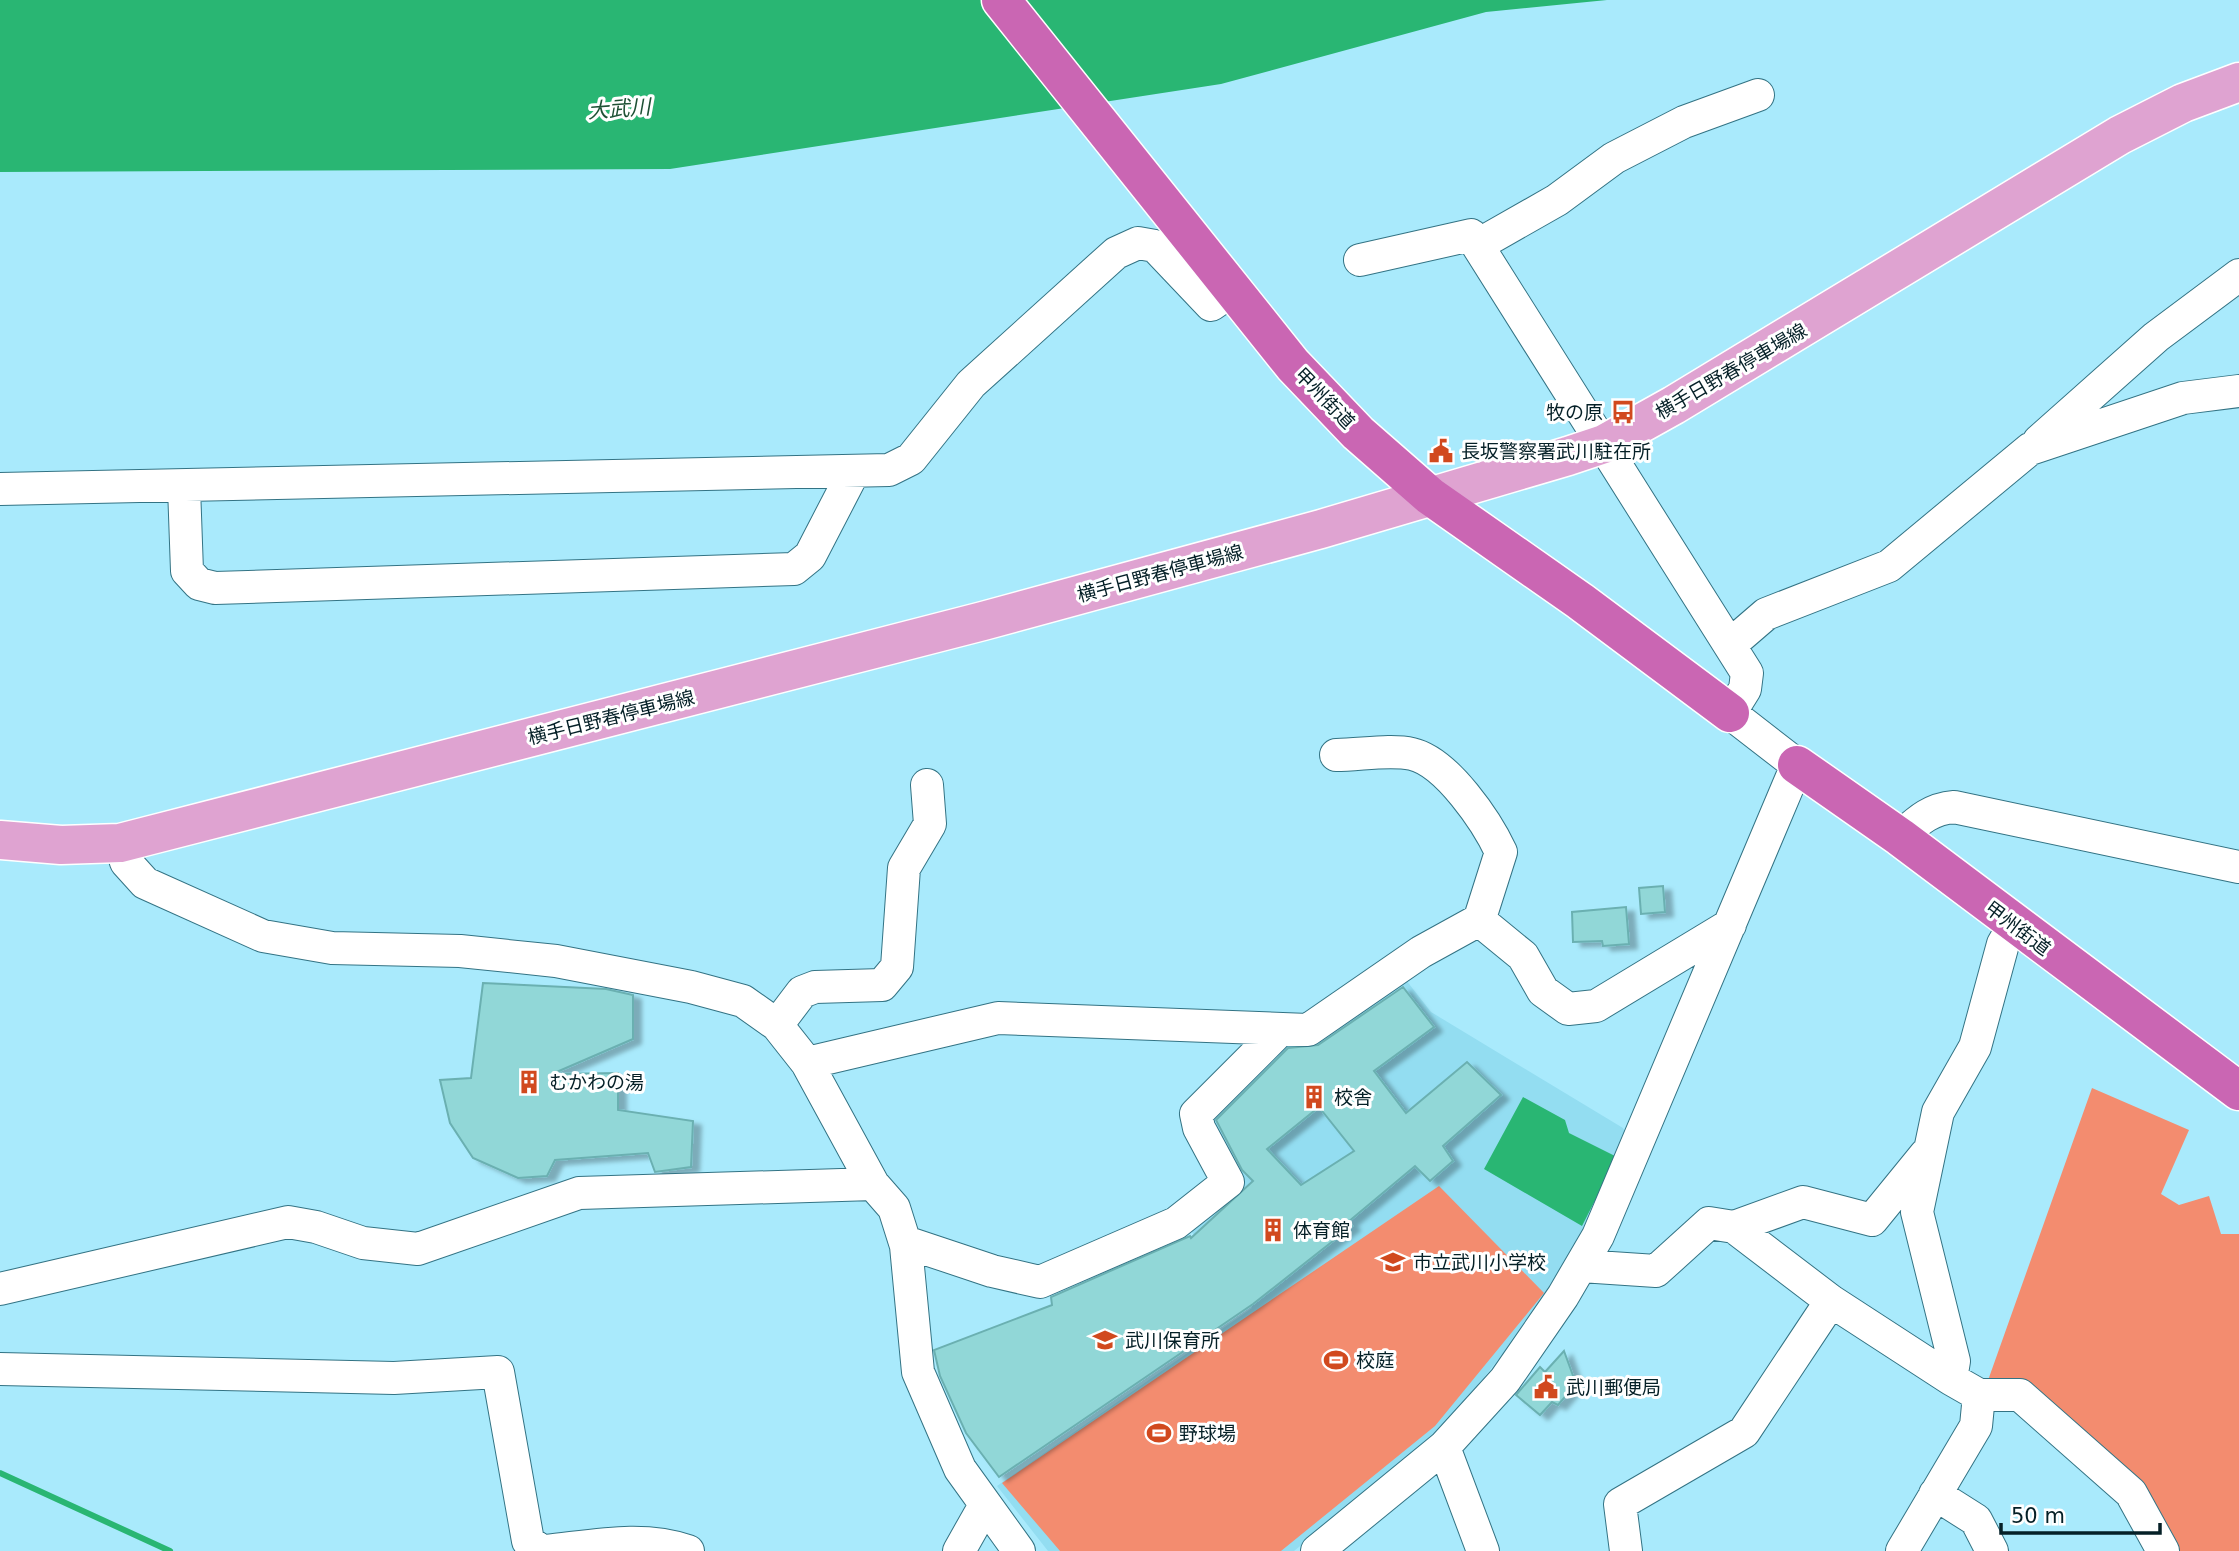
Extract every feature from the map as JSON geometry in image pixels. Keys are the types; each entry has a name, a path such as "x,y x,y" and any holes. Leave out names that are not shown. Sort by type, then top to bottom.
{"highway":[{"name":"甲州街道","path":"1001,0 1293,365 1358,433 1430,496 1580,601 1730,713"},
{"name":"甲州街道","path":"1797,765 1900,837 2239,1091"}],"main road":[{"name":"横手日野春停車場線","path":"0,840 61,845 120,843 983,621 1430,496 1604,444 1795,334 1933,246 2120,135 2183,103 2239,82"}],"street":[{"path":"1478,245 1557,200 1614,158 1684,122 1758,95"},
{"path":"1317,1551 1444,1447 1505,1380 1581,1266 1598,1236 1797,765 1730,713 1745,689 1747,673 1471,235 1360,261"},
{"path":"0,489 889,470 911,460 971,384 1116,253 1138,243 1155,246 1211,304 1233,290"},
{"path":"1730,645 1766,614 1889,566 2030,449 2156,337 2239,275"},
{"path":"2030,449 2183,398 2239,391"},
{"path":"184,487 187,571 199,584 215,588 794,569 810,556 854,471"},
{"path":"1336,755 1412,754 1435,765 1487,823 1501,852 1480,918"},
{"path":"777,1025 802,992 815,987 882,985 897,967 904,868 930,824 927,785"},
{"path":"1900,837 1924,815 1938,808 1954,807 2239,867"},
{"path":"120,843 126,862 145,883 263,936 332,948 460,951 556,961 691,987 743,1001 777,1025 807,1063 873,1184 894,1208 905,1242 918,1372 960,1469 1019,1551"},
{"path":"807,1063 998,1018 1308,1030 1421,952 1479,920 1523,956 1543,991 1568,1009 1596,1006 1730,925"},
{"path":"1951,1379 1954,1361 1917,1212 1938,1112 1975,1047 2003,944 2014,925"},
{"path":"905,1242 992,1271 1040,1282 1176,1223 1228,1182 1199,1128 1196,1114 1281,1029"},
{"path":"1734,1227 1802,1202 1872,1220 1928,1151"},
{"path":"0,1289 288,1222 316,1227 362,1243 418,1249 579,1194 873,1184"},
{"path":"1581,1266 1656,1271 1710,1223 1734,1227 1831,1301 1951,1379 1979,1395 2020,1395 2131,1493 2163,1551"},
{"path":"1626,1551 1620,1504 1744,1432 1831,1301"},
{"path":"0,1369 394,1378 498,1372 528,1541 544,1551 642,1542 664,1543 688,1551"},
{"path":"1902,1551 1976,1426 1979,1395"},
{"path":"1444,1447 1483,1551"},
{"path":"1935,1494 1976,1520 1993,1551"},
{"path":"958,1551 985,1505"}],"shaded area":[{"name":"市立武川小学校","path":"1406,980 1431,1012 1623,1128 1627,1136 1591,1230 1551,1293 1439,1434 1294,1551 1048,1551 997,1486 1252,1308 1187,1226 1238,1189 1202,1124 1281,1034"},
{"path":"2092,1088 2189,1130 2161,1194 2179,1205 2209,1196 2221,1234 2239,1234 2239,1551 2170,1551 2138,1490 1986,1386"},
{"name":"校庭","path":"1439,1186 1544,1293 1435,1426 1281,1551 1060,1551 1002,1483"}],"water":[{"name":"大武川","path":"0,0 1607,0 1486,12 1221,84 670,169 0,172"},
{"path":"1523,1097 1565,1120 1569,1133 1617,1157 1582,1226 1484,1169"}],"building":[{"path":"1663,886 1665,912 1641,914 1639,888"},
{"path":"1626,907 1629,944 1603,946 1602,941 1573,942 1572,912"},
{"name":"むかわの湯","path":"483,983 606,989 633,995 633,1039 552,1074 618,1073 618,1110 693,1121 691,1167 655,1172 648,1153 555,1160 547,1176 518,1178 473,1158 450,1123 440,1080 471,1078"},
{"path":"1403,987 1434,1027 1374,1071 1406,1113 1467,1062 1501,1095 1443,1146 1453,1161 1430,1181 1415,1166 1348,1222 1352,1226 1253,1304 999,1477 966,1433 940,1376 934,1350 1052,1305 1051,1297 1190,1236 1191,1238 1253,1181 1242,1170 1216,1120 1288,1048 1318,1045","holes":["1319,1107 1354,1151 1301,1185 1267,1149"]},
{"path":"1564,1351 1576,1384 1558,1405 1552,1402 1540,1415 1516,1395 1540,1367 1545,1372"}],"waterway":[{"path":"0,1473 170,1551"}],"place":[{"name":"牧の原","path":"1623,412"},
{"name":"長坂警察署武川駐在所","path":"1441,451"},
{"name":"むかわの湯","path":"529,1082"},
{"name":"校舎","path":"1314,1097"},
{"name":"体育館","path":"1273,1230"},
{"name":"市立武川小学校","path":"1393,1262"},
{"name":"武川保育所","path":"1105,1340"},
{"name":"校庭","path":"1336,1360"},
{"name":"武川郵便局","path":"1546,1387"},
{"name":"野球場","path":"1159,1433"}]}
